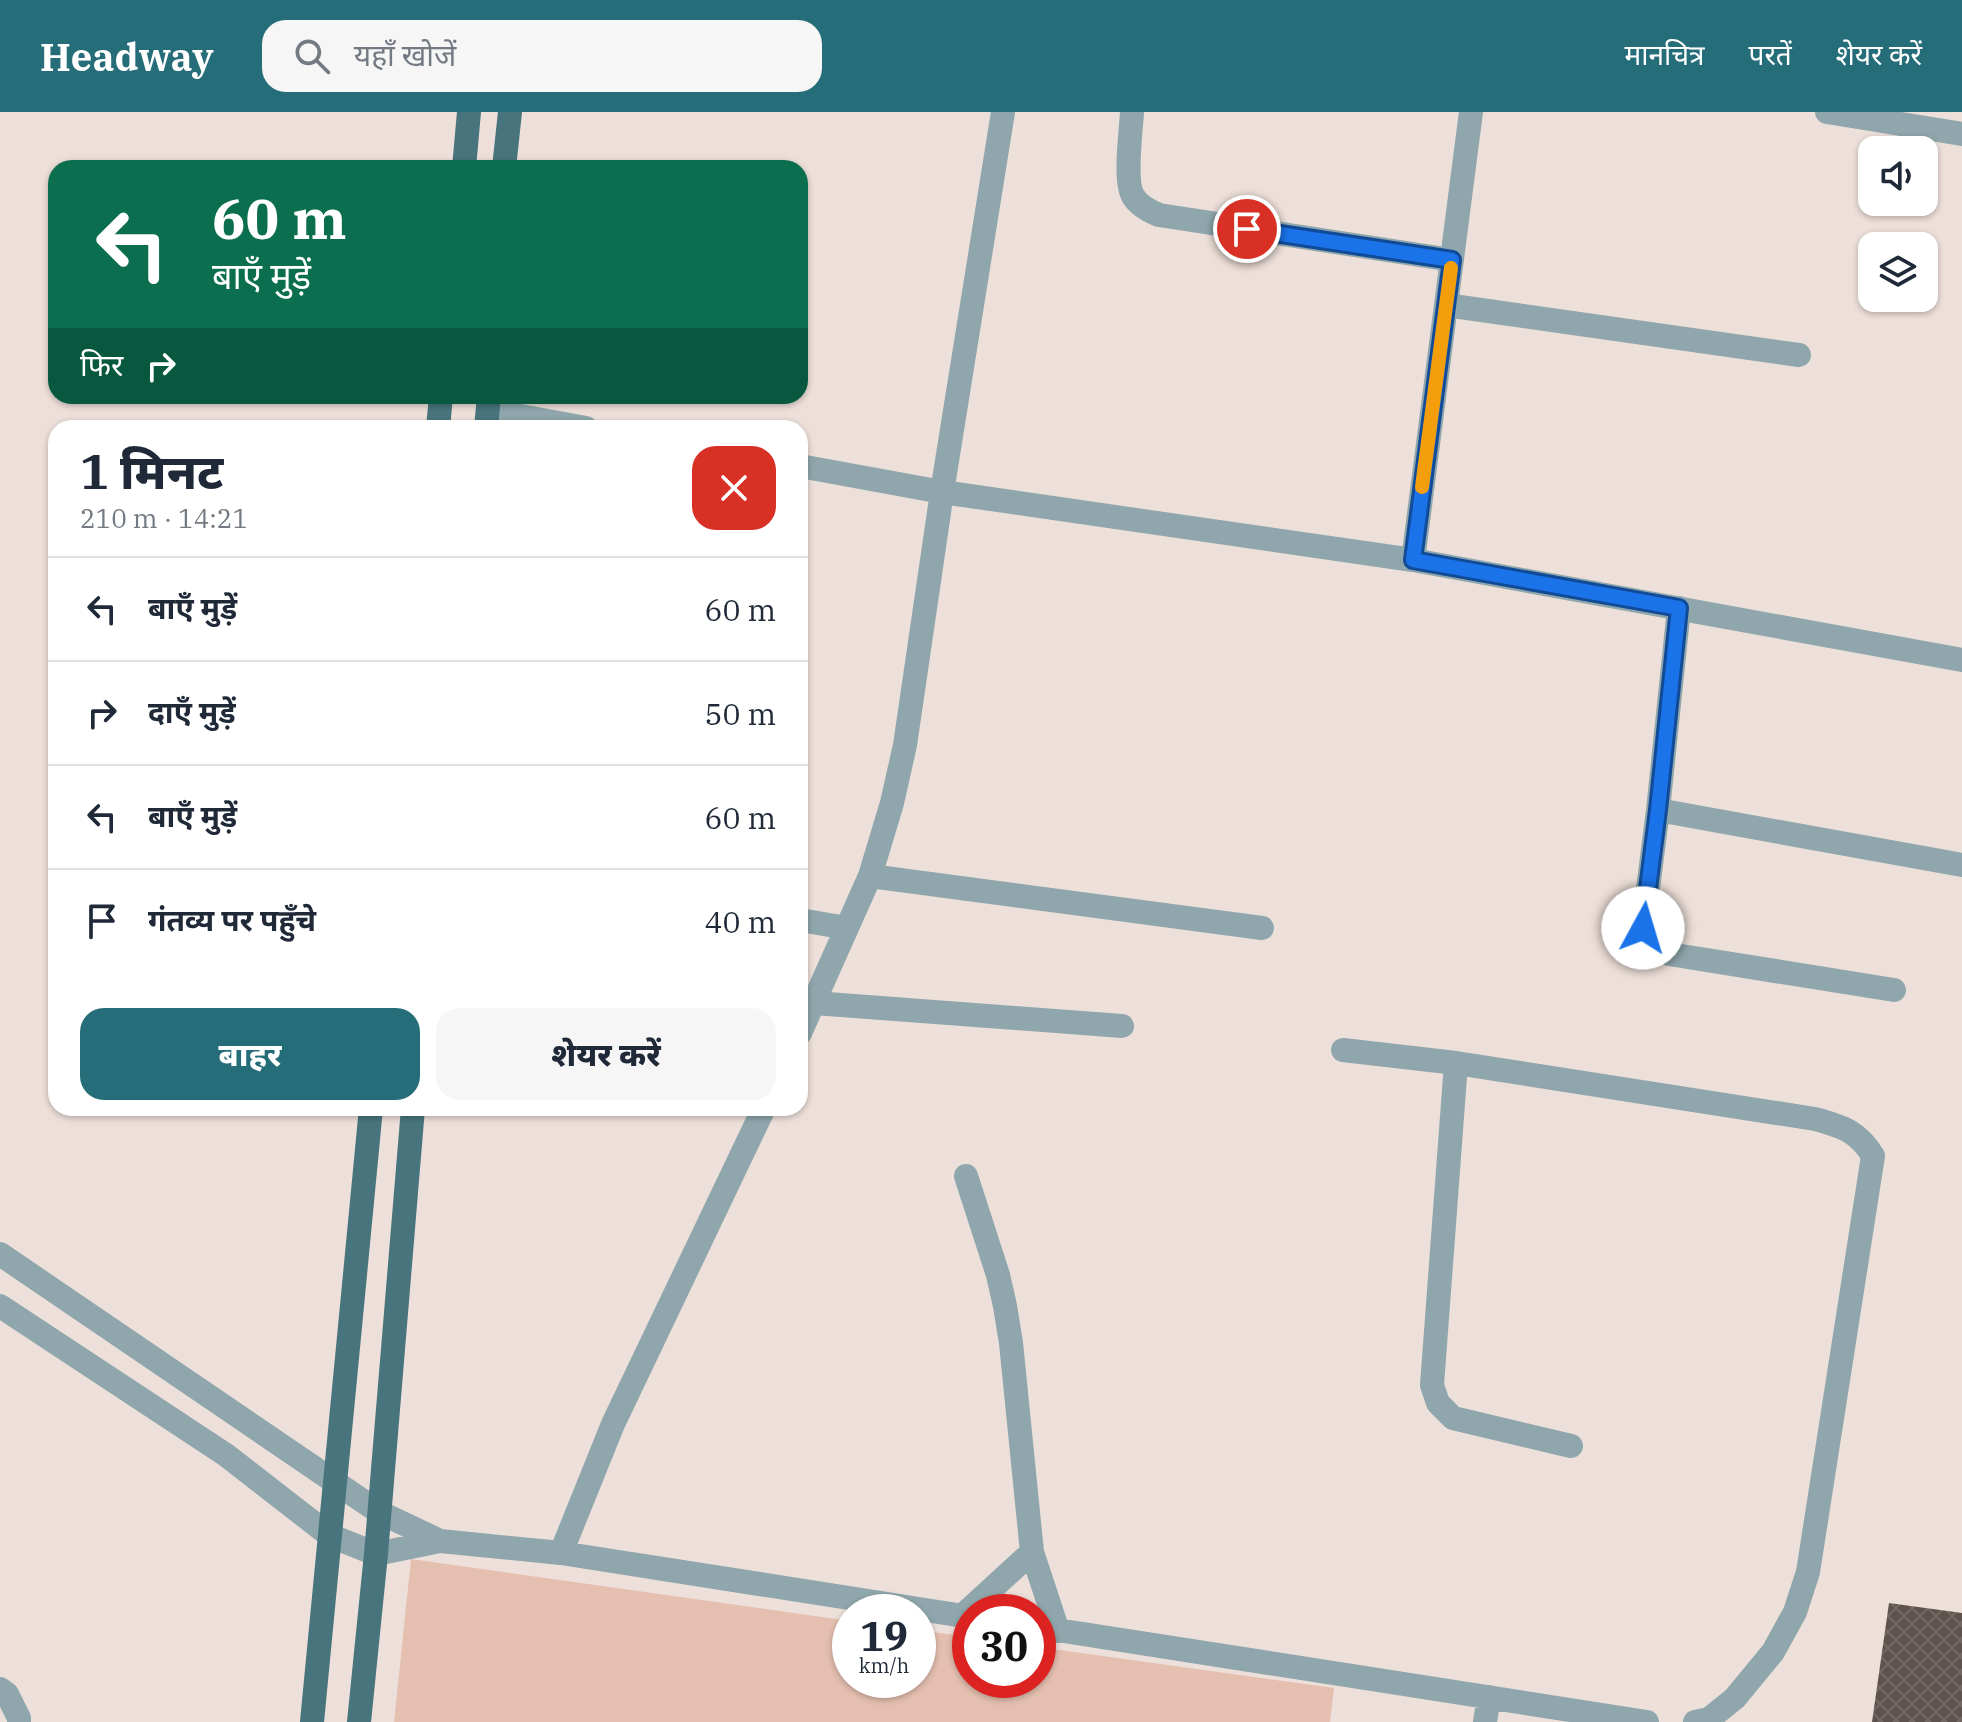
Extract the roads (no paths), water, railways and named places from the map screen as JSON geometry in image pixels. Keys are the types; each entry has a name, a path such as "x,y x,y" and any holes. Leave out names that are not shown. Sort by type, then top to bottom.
{"main road":[{"path":"465,160 469,112"},
{"path":"505,160 510,112"},
{"path":"312,1722 370,1116"},
{"path":"359,1722 412,1116"},
{"path":"356,1272 399,1278"}],"street":[{"path":"808,1016 870,876 892,803 905,745 1003,112"},
{"path":"1132,112 1129,169 1132,195 1143,208 1159,215 1452,260"},
{"path":"1413,560 1471,112"},
{"path":"1827,112 1962,134"},
{"path":"1446,305 1799,355"},
{"path":"488,411 540,420"},
{"path":"808,467 942,492 1413,560 1962,660"},
{"path":"1679,608 1643,928 1653,946 1669,954 1894,990"},
{"path":"1658,810 1962,865"},
{"path":"870,876 1262,928"},
{"path":"808,921 847,928"},
{"path":"814,1003 1122,1026"},
{"path":"1343,1050 1456,1063 1815,1119 1842,1126 1864,1140 1873,1156 1808,1572 1795,1612 1773,1652 1735,1698 1709,1719 1695,1722"},
{"path":"1456,1063 1432,1385 1438,1403 1453,1418 1571,1446"},
{"path":"561,1553 613,1424 760,1116"},
{"path":"966,1176 1005,1306 1032,1552 1041,1594"},
{"path":"0,1254 379,1512 440,1541"},
{"path":"0,1306 226,1455 329,1535 376,1554 440,1541 561,1553 952,1614"},
{"path":"989,1594 1032,1552"},
{"path":"1056,1630 1647,1722"},
{"path":"0,1689 7,1694 19,1722"},
{"path":"1485,1722 1489,1697"}]}
